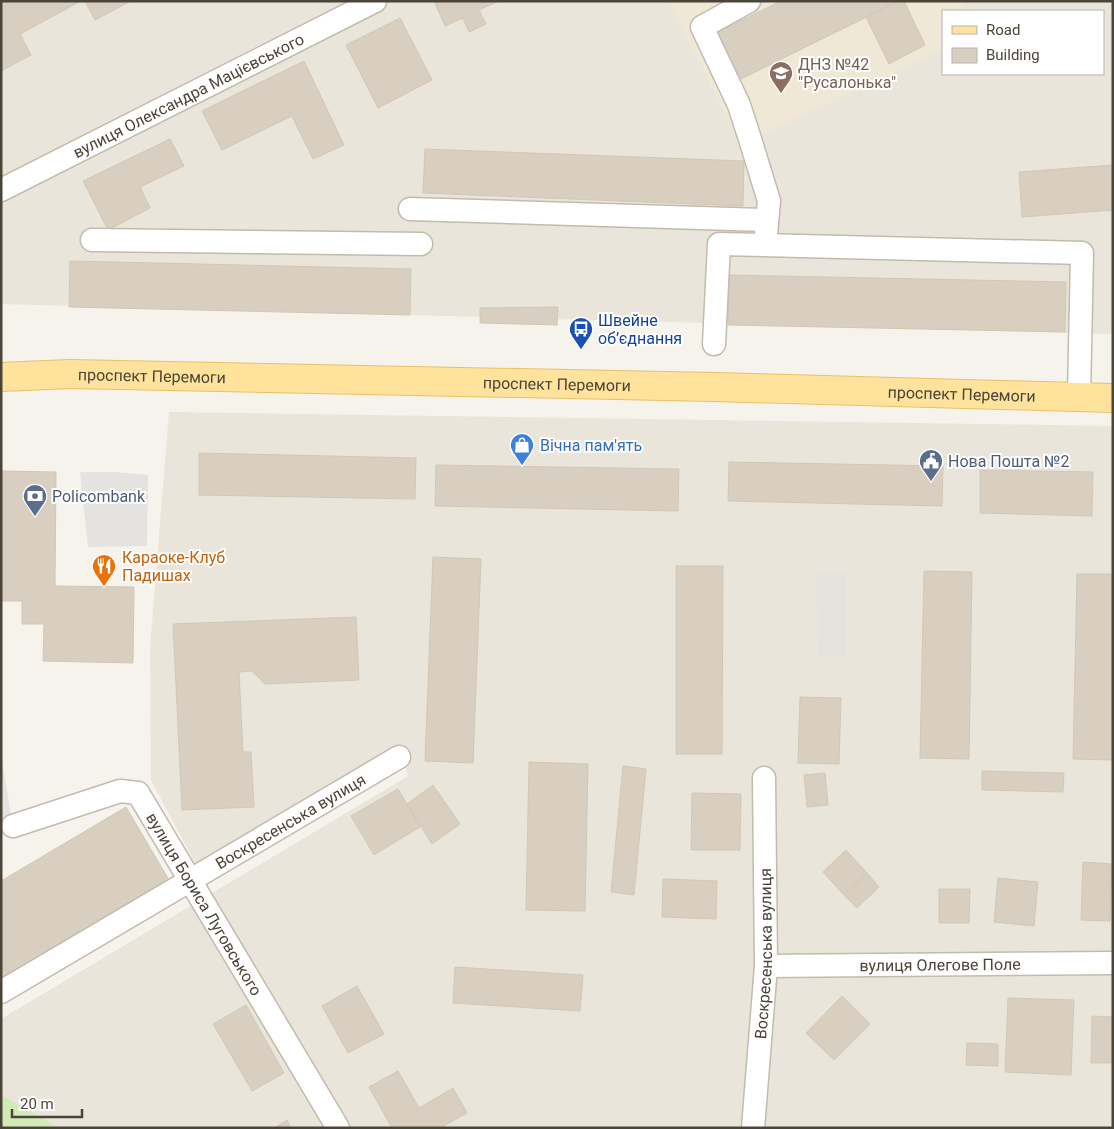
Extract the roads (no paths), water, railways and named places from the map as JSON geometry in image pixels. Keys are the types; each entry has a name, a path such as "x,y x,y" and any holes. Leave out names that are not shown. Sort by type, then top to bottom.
{"main road":[{"name":"проспект Перемоги","path":"1,377 70,374 1113,398"}],"street":[{"name":"вулиця Олександра Мацієвського","path":"1,190 375,1"},
{"path":"749,1 702,27 739,105 769,201 766,245"},
{"path":"410,209 767,220"},
{"path":"92,240 421,244"},
{"path":"714,344 719,244 1082,253 1079,397"},
{"name":"Воскресенська вулиця","path":"1,992 191,882 399,757"},
{"name":"Воскресенська вулиця","path":"754,1128 766,966 764,778"},
{"name":"вулиця Бориса Луговського","path":"13,826 120,791 138,793 338,1128"},
{"name":"вулиця Олегове Поле","path":"766,966 1113,963"}],"place":[{"name":"ДНЗ №42 \"Русалонька\"","path":"781,94"},
{"name":"Швейне об’єднання","path":"581,350"},
{"name":"Вічна пам'ять","path":"522,466"},
{"name":"Нова Пошта №2","path":"931,482"},
{"name":"Policombank","path":"35,517"},
{"name":"Караоке-Клуб Падишах","path":"104,587"}]}
